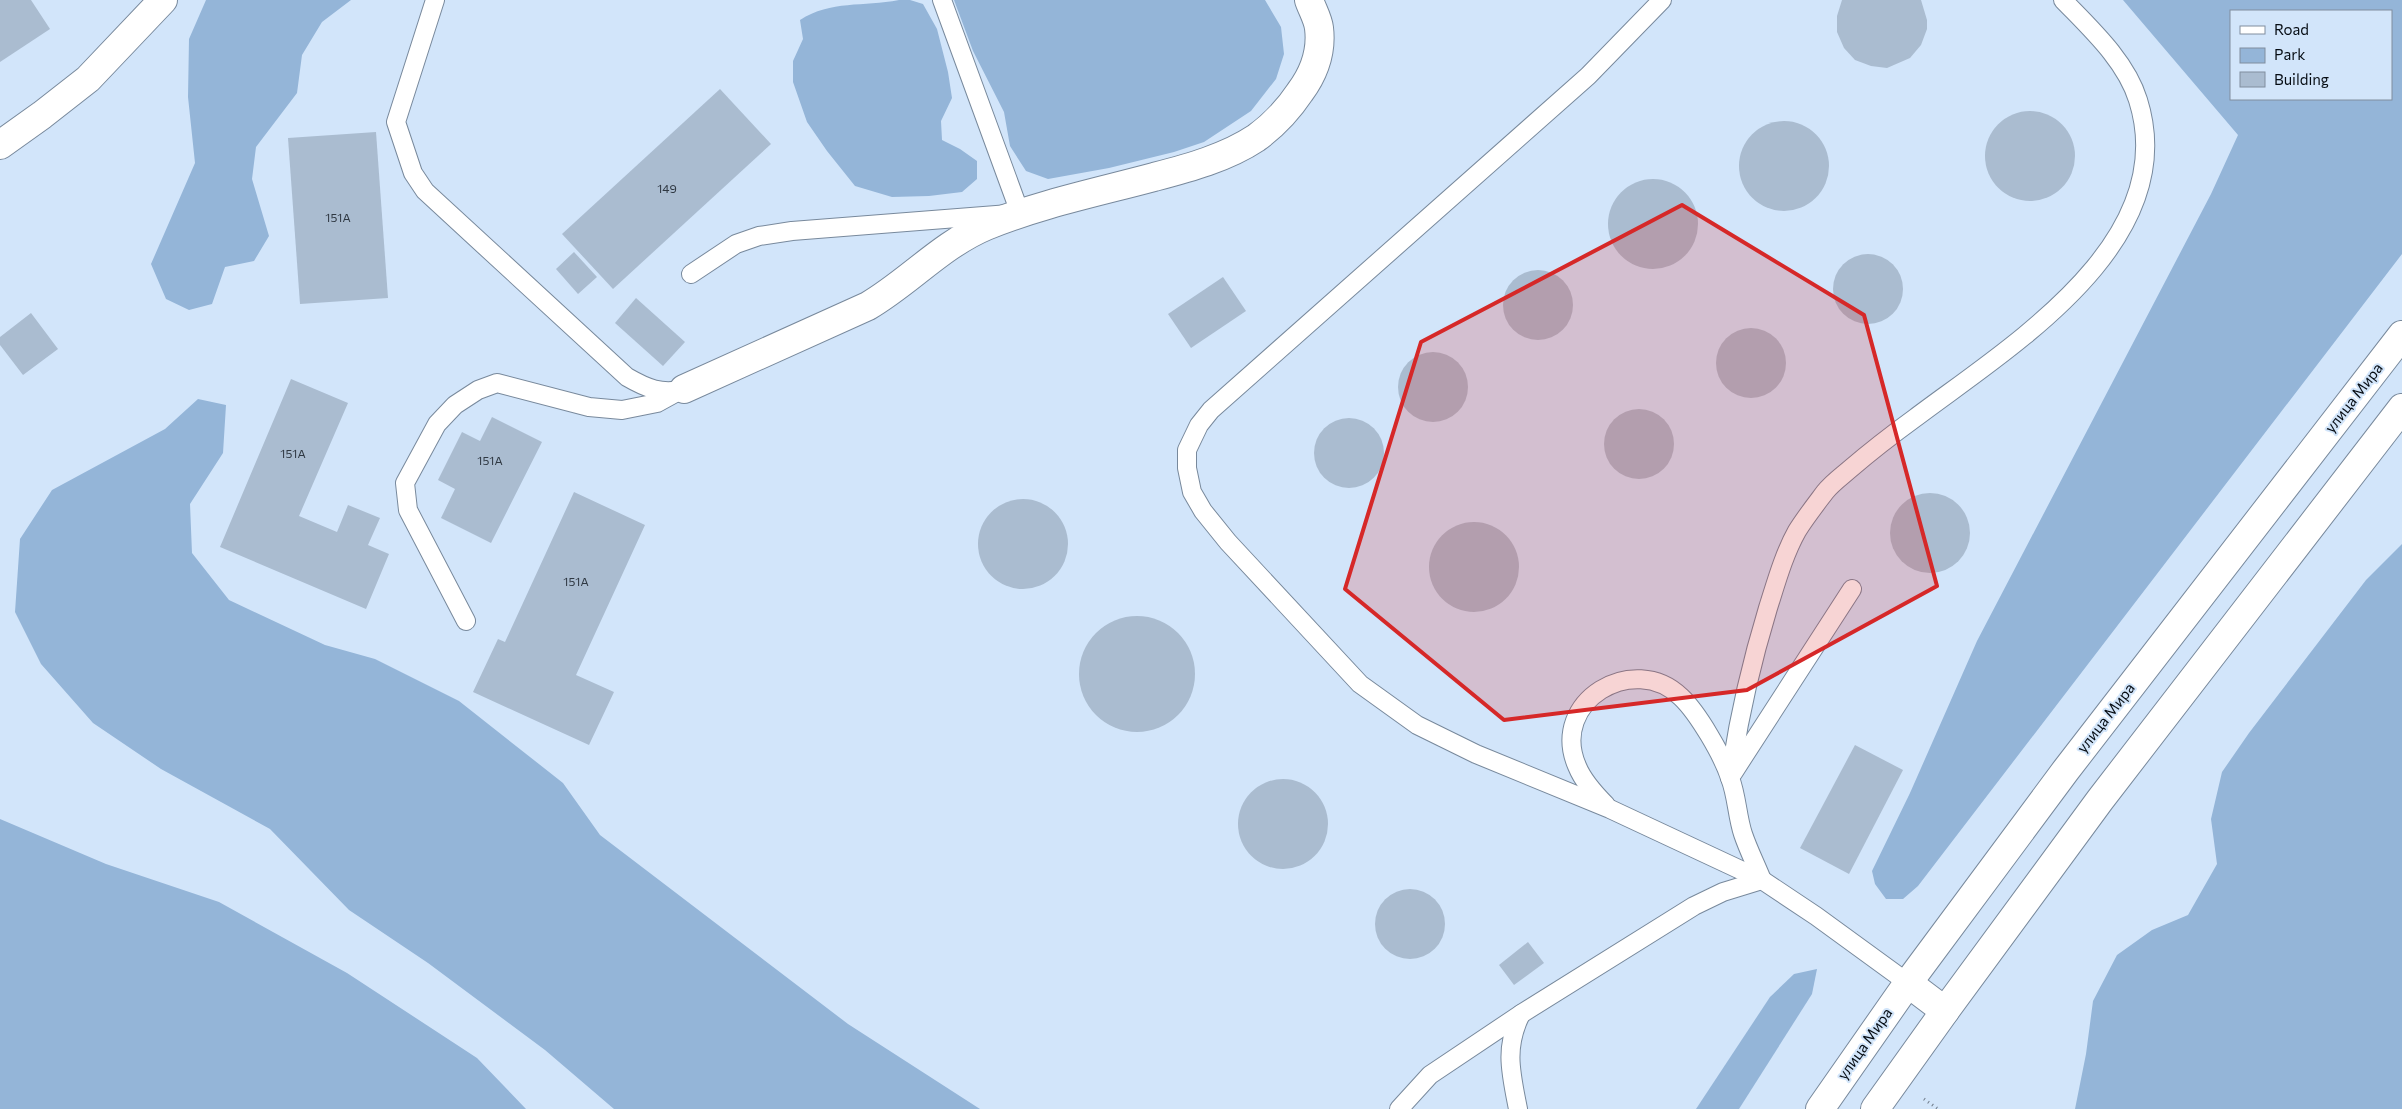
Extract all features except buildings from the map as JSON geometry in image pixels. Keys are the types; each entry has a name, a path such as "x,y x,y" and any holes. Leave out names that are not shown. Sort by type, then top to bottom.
{"main road":[{"path":"0,145 88,79 163,0"},
{"path":"684,389 868,306 892,292 934,256 985,226 1020,213 1189,168 1229,152 1256,138 1286,113 1306,84 1319,55 1319,27 1309,0"},
{"name":"улица Мира","path":"1820,1109 1908,983 2066,770 2402,335"},
{"path":"1876,1109 1945,1011 2100,800 2402,408"},
{"path":"1908,983 1945,1011"}],"lane":[{"path":"435,0 396,122 413,173 425,191 627,377 646,388 662,392 684,389"},
{"path":"692,274 736,244 759,236 792,231 1020,213 942,0"},
{"path":"1662,0 1588,76 1212,410 1199,425 1187,450 1187,468 1192,492 1203,511 1228,542 1360,684 1417,725 1476,754 1610,810 1762,880 1816,916 1908,983"},
{"path":"1730,778 1737,728 1756,648 1776,583 1796,532 1827,489 1874,449 2035,327 2111,249 2132,211 2144,166 2144,130 2138,99 2125,73 2103,42 2064,0"},
{"path":"466,621 408,510 405,483 437,424 455,405 478,390 497,384 589,407 622,410 657,403 684,389"},
{"path":"1730,778 1852,589"},
{"path":"1610,810 1588,786 1576,764 1572,740 1575,717 1589,696 1614,683 1640,678 1663,684 1682,697 1708,733 1730,778 1743,835 1762,880"},
{"path":"1400,1109 1430,1075 1520,1014 1694,906 1723,892 1762,880"},
{"path":"1518,1109 1509,1066 1514,1028 1520,1014"}],"path":[{"path":"1922,1097 1938,1109"}],"highlighted area":[{"path":"1682,205 1864,315 1937,586 1747,690 1504,720 1345,589 1421,342"}],"green space":[{"path":"206,0 351,0 322,22 302,55 297,93 256,147 252,179 269,236 254,261 225,267 212,304 189,310 166,299 151,264 195,163 188,97 189,39"},
{"path":"910,0 923,4 937,29 948,72 952,98 941,121 942,140 960,149 977,161 977,179 962,192 929,196 892,197 855,186 807,122 793,82 793,61 803,39 800,20 823,9"},
{"path":"954,0 1265,0 1281,27 1284,54 1276,79 1251,111 1204,142 1174,152 1109,168 1048,179 1026,171 1010,146 1004,112 973,51"},
{"path":"2123,0 2402,0 2402,254 1918,886 1903,899 1886,899 1875,884 1872,871 1910,793 1977,641 2211,194 2238,135"},
{"path":"198,399 226,405 223,453 190,504 192,553 229,600 325,645 375,659 459,701 563,783 600,835 848,1024 980,1109 614,1109 545,1050 428,963 349,910 270,829 161,769 93,723 41,664 15,612 20,539 52,490 165,429"},
{"path":"2402,544 2402,1109 2075,1109 2086,1054 2093,1001 2117,955 2152,930 2188,915 2217,864 2211,819 2222,772 2249,733 2366,580"},
{"path":"0,819 106,864 219,902 347,973 477,1058 526,1109 0,1109"},
{"path":"1817,969 1812,994 1739,1109 1696,1109 1770,997 1794,974"}]}
